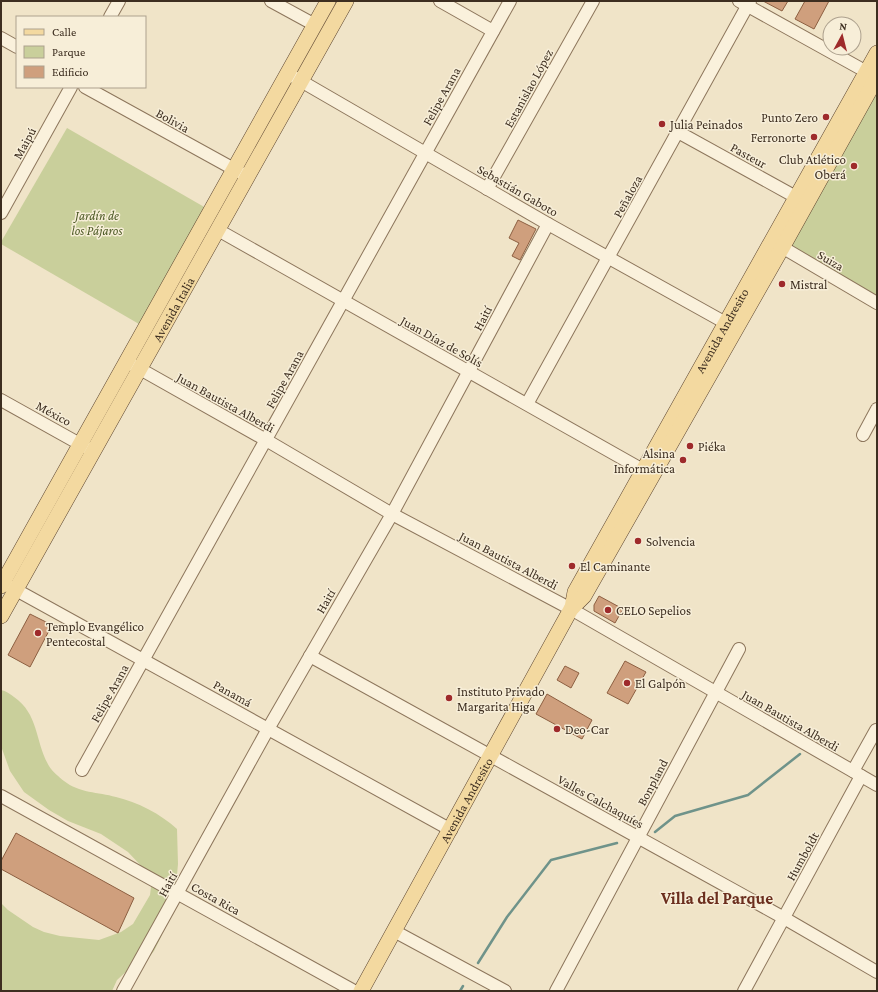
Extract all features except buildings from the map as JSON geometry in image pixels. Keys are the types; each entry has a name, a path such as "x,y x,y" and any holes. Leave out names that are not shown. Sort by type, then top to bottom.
{"main road":[{"name":"Avenida Italia","path":"1,616 5,585 87,448 133,366 234,169 328,1"},
{"name":"Avenida Italia","path":"133,366 218,230 346,1"},
{"name":"Avenida Andresito","path":"361,991 572,609 575,592 648,472 874,76 877,53"}],"street":[{"path":"111,16 119,1"},
{"path":"271,1 315,25"},
{"path":"440,1 493,31"},
{"name":"Felipe Arana","path":"82,770 510,1"},
{"name":"Estanislao López","path":"487,189 593,1"},
{"path":"745,3 874,76"},
{"name":"Peñaloza","path":"528,404 678,132 745,3"},
{"path":"1,38 16,46"},
{"name":"Sebastián Gaboto","path":"287,74 608,258 731,325"},
{"name":"Maipú","path":"1,213 70,88"},
{"name":"Bolivia","path":"88,88 247,177"},
{"name":"Pasteur","path":"678,132 802,200"},
{"name":"Haití","path":"123,991 268,729 392,514 548,224"},
{"name":"Juan Díaz de Solís","path":"218,230 648,472"},
{"name":"Suiza","path":"777,245 877,303"},
{"name":"Juan Bautista Alberdi","path":"133,366 266,440 392,514 572,609 877,785"},
{"name":"México","path":"1,400 87,448"},
{"path":"863,435 877,410"},
{"name":"Panamá","path":"5,585 451,830"},
{"name":"Bonpland","path":"556,991 739,649"},
{"name":"Valles Calchaquíes","path":"310,656 784,918 877,972"},
{"name":"Humboldt","path":"744,991 784,918 857,774 876,730"},
{"name":"Costa Rica","path":"1,796 354,991"},
{"path":"394,931 505,991"}],"green space":[{"name":"Club Atlético Oberá","path":"877,86 877,297 786,246"},
{"name":"Jardín de los Pájaros","path":"67,128 206,208 139,324 1,244"},
{"path":"1,690 14,697 28,712 36,729 41,747 49,766 64,781 82,790 124,799 140,805 164,818 177,829 178,864 176,885 161,937 150,956 130,968 117,980 112,991 1,991 1,903 8,910 33,927 44,932 60,936 99,940 121,932 133,924 150,895 151,887 145,870 128,852 101,834 68,821 49,810 24,792 10,771 1,746"}],"waterway":[{"path":"655,832 675,816 748,795 800,754"},
{"path":"478,963 507,917 551,860 617,843"},
{"path":"460,991 463,986"}],"place":[{"name":"Punto Zero","path":"826,117"},
{"name":"Julia Peinados","path":"662,124"},
{"name":"Ferronorte","path":"814,137"},
{"name":"Club Atlético Oberá","path":"854,166"},
{"name":"Mistral","path":"782,284"},
{"name":"Piéka","path":"690,446"},
{"name":"Alsina Informática","path":"683,460"},
{"name":"Solvencia","path":"638,541"},
{"name":"El Caminante","path":"572,566"},
{"name":"CELO Sepelios","path":"608,610"},
{"name":"Templo Evangélico Pentecostal","path":"38,633"},
{"name":"El Galpón","path":"627,683"},
{"name":"Instituto Privado Margarita Higa","path":"449,698"},
{"name":"Deo-Car","path":"557,729"}],"district":[{"name":"Villa del Parque","path":"717,898"}]}
